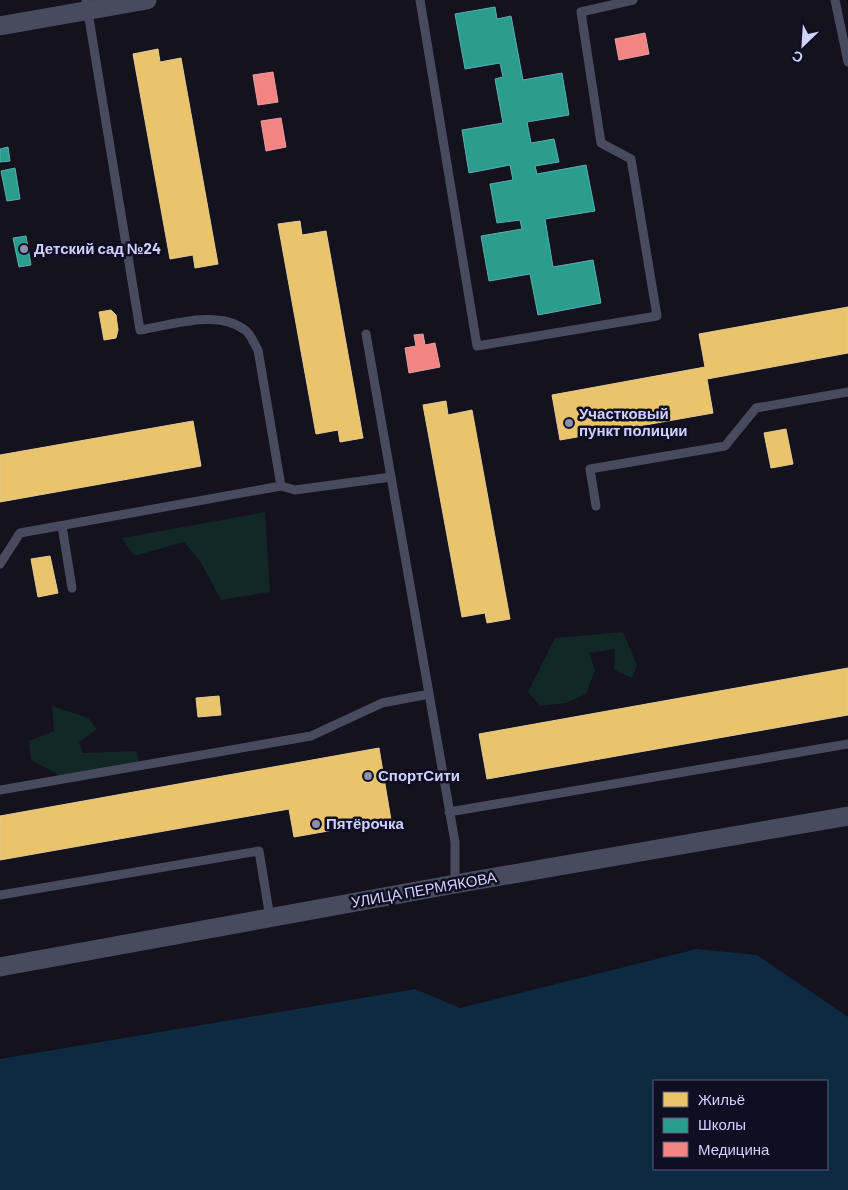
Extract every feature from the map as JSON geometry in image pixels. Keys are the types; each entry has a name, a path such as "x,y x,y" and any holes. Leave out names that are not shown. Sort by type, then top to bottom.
{"street":[{"path":"0,26 87,5 147,0"},
{"name":"УЛИЦА ПЕРМЯКОВА","path":"0,967 455,884 848,816"}],"lane":[{"path":"420,0 477,346 657,316 631,159 601,143 581,12 633,0"},
{"path":"835,0 848,62"},
{"path":"87,5 140,330 206,319 231,322 247,331 258,350 281,486"},
{"path":"366,334 455,842 455,884"},
{"path":"596,506 590,469 725,446 756,408 848,392"},
{"path":"0,564 20,533 281,486 295,490 391,477"},
{"path":"62,526 72,588"},
{"path":"0,790 311,736 382,703 429,694"},
{"path":"450,812 848,744"},
{"path":"0,895 259,851 270,918"}],"green space":[{"path":"265,512 270,592 221,600 200,561 184,542 134,556 122,538"},
{"path":"623,632 637,665 632,678 614,670 615,649 589,653 595,670 586,694 566,703 540,706 528,692 555,638"},
{"path":"52,706 88,718 97,729 79,742 83,753 137,751 139,766 61,776 31,760 29,741 54,731"}],"water":[{"path":"697,949 757,955 848,1017 848,1190 0,1190 0,1059 415,989 460,1008"}],"building: Жильё":[{"path":"158,49 160,62 181,58 218,264 195,268 193,255 170,259 133,54"},
{"path":"300,221 302,235 326,231 363,438 340,442 338,430 316,434 278,224"},
{"path":"848,307 848,353 707,379 713,413 560,440 552,395 705,367 699,334"},
{"path":"111,310 116,315 118,330 116,338 104,340 99,312"},
{"path":"446,401 448,415 472,410 510,619 487,623 485,613 462,617 423,405"},
{"path":"193,421 201,466 0,502 0,455"},
{"path":"786,429 793,464 771,468 764,433"},
{"path":"50,556 58,593 38,597 31,559"},
{"path":"848,668 848,715 487,779 479,734"},
{"path":"219,696 221,715 198,717 196,698"},
{"path":"379,748 391,820 294,837 289,809 0,860 0,816"}],"building: Школы":[{"path":"495,7 497,19 511,16 523,80 562,73 569,115 527,122 531,143 554,139 559,162 535,166 537,174 586,165 595,211 545,219 553,267 593,260 601,303 538,315 530,274 489,281 481,236 522,229 520,220 497,223 490,184 513,180 510,165 469,173 462,130 503,123 495,79 503,77 500,63 465,69 455,14"},
{"path":"8,147 10,161 0,162 0,149"},
{"path":"15,168 20,199 7,201 1,171"},
{"path":"26,236 31,265 19,267 13,238"}],"building: Медицина":[{"path":"645,33 649,54 619,60 615,39"},
{"path":"273,72 278,102 258,105 253,75"},
{"path":"281,118 286,147 266,151 261,121"},
{"path":"423,334 425,345 435,343 440,367 409,373 405,348 416,346 414,335"}],"place":[{"name":"Детский сад №24","path":"24,249"},
{"name":"Участковый пункт полиции","path":"569,423"},
{"name":"СпортСити","path":"368,776"},
{"name":"Пятёрочка","path":"316,824"}]}
